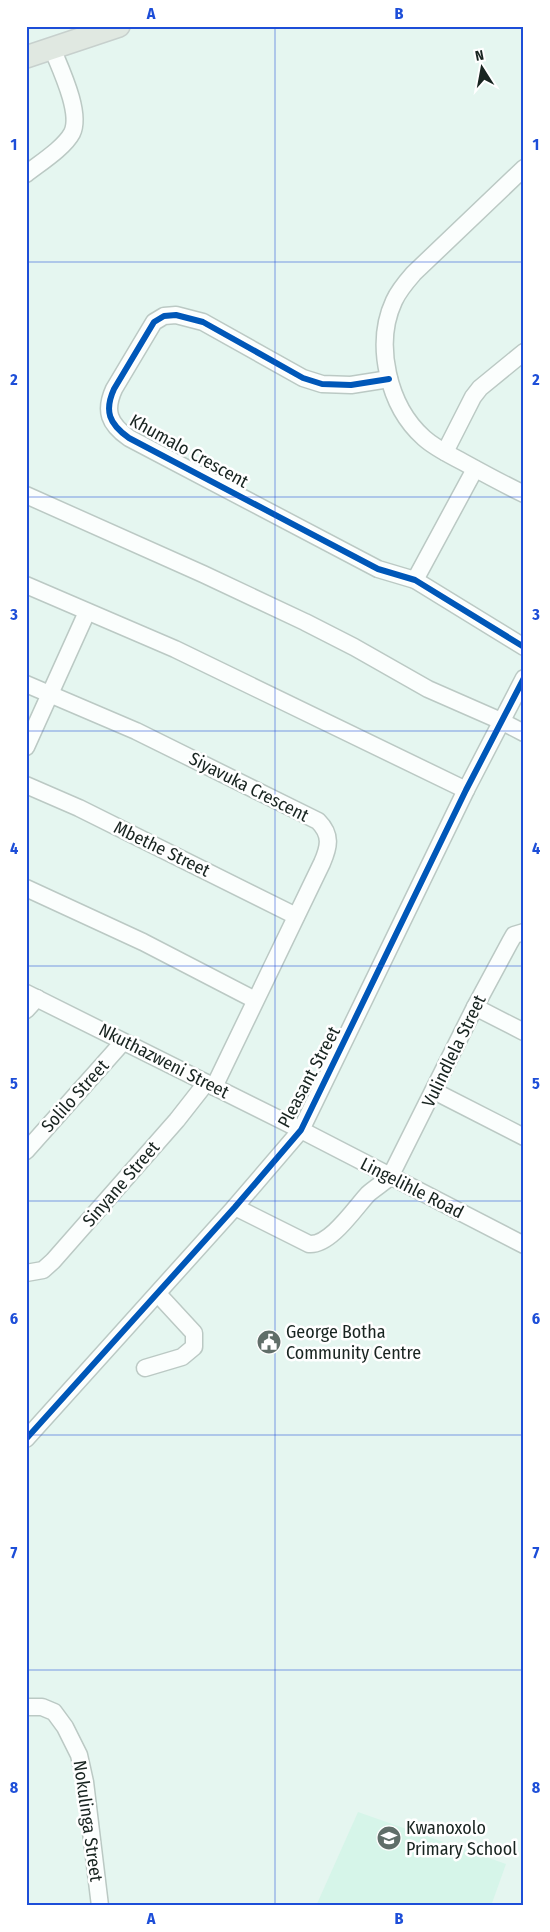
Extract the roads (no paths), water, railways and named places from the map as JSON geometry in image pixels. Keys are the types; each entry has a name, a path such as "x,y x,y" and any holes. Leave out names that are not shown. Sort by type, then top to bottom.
{"main road":[{"path":"26,57 119,26"}],"street":[{"path":"26,174 66,142 74,124 68,89 52,48"},
{"path":"524,168 414,273 394,300 387,323 385,342 389,379 394,395 411,424 424,438 445,452 524,494"},
{"name":"Khumalo Crescent","path":"389,379 337,386 311,381 203,322 176,315 164,316 154,322 114,389 109,399 108,408 114,426 128,438 378,569 415,580 524,647"},
{"path":"445,452 473,397 480,388 524,352"},
{"path":"415,580 475,468"},
{"path":"26,495 305,622 428,689 524,733"},
{"path":"26,585 175,649 466,790"},
{"path":"26,747 87,612"},
{"name":"Pleasant Street","path":"26,1439 158,1294 301,1130 466,790 524,678"},
{"name":"Siyavuka Crescent","path":"26,684 136,731 318,821 324,826 328,835 328,848 255,1000 210,1085"},
{"name":"Mbethe Street","path":"26,785 79,808 296,916"},
{"path":"26,888 143,942 255,1000"},
{"name":"Vulindlela Street","path":"390,1177 475,1007 510,942 514,935 524,932"},
{"name":"Nkuthazweni Street","path":"30,1000 123,1042 301,1130"},
{"path":"475,1007 524,1032"},
{"name":"Solilo Street","path":"26,1150 123,1042"},
{"name":"Sinyane Street","path":"26,1272 42,1270 53,1261 210,1085"},
{"path":"434,1091 524,1137"},
{"name":"Lingelihle Road","path":"301,1130 524,1245"},
{"path":"235,1207 294,1238 314,1245 325,1239 340,1226 368,1195 390,1177"},
{"path":"145,1368 182,1357 194,1347 194,1332 158,1294"},
{"name":"Nokulinga Street","path":"26,1707 42,1707 54,1712 65,1727 79,1755 84,1776 100,1906"}],"place":[{"name":"George Botha Community Centre","path":"269,1342"},
{"name":"Kwanoxolo Primary School","path":"389,1838"}]}
